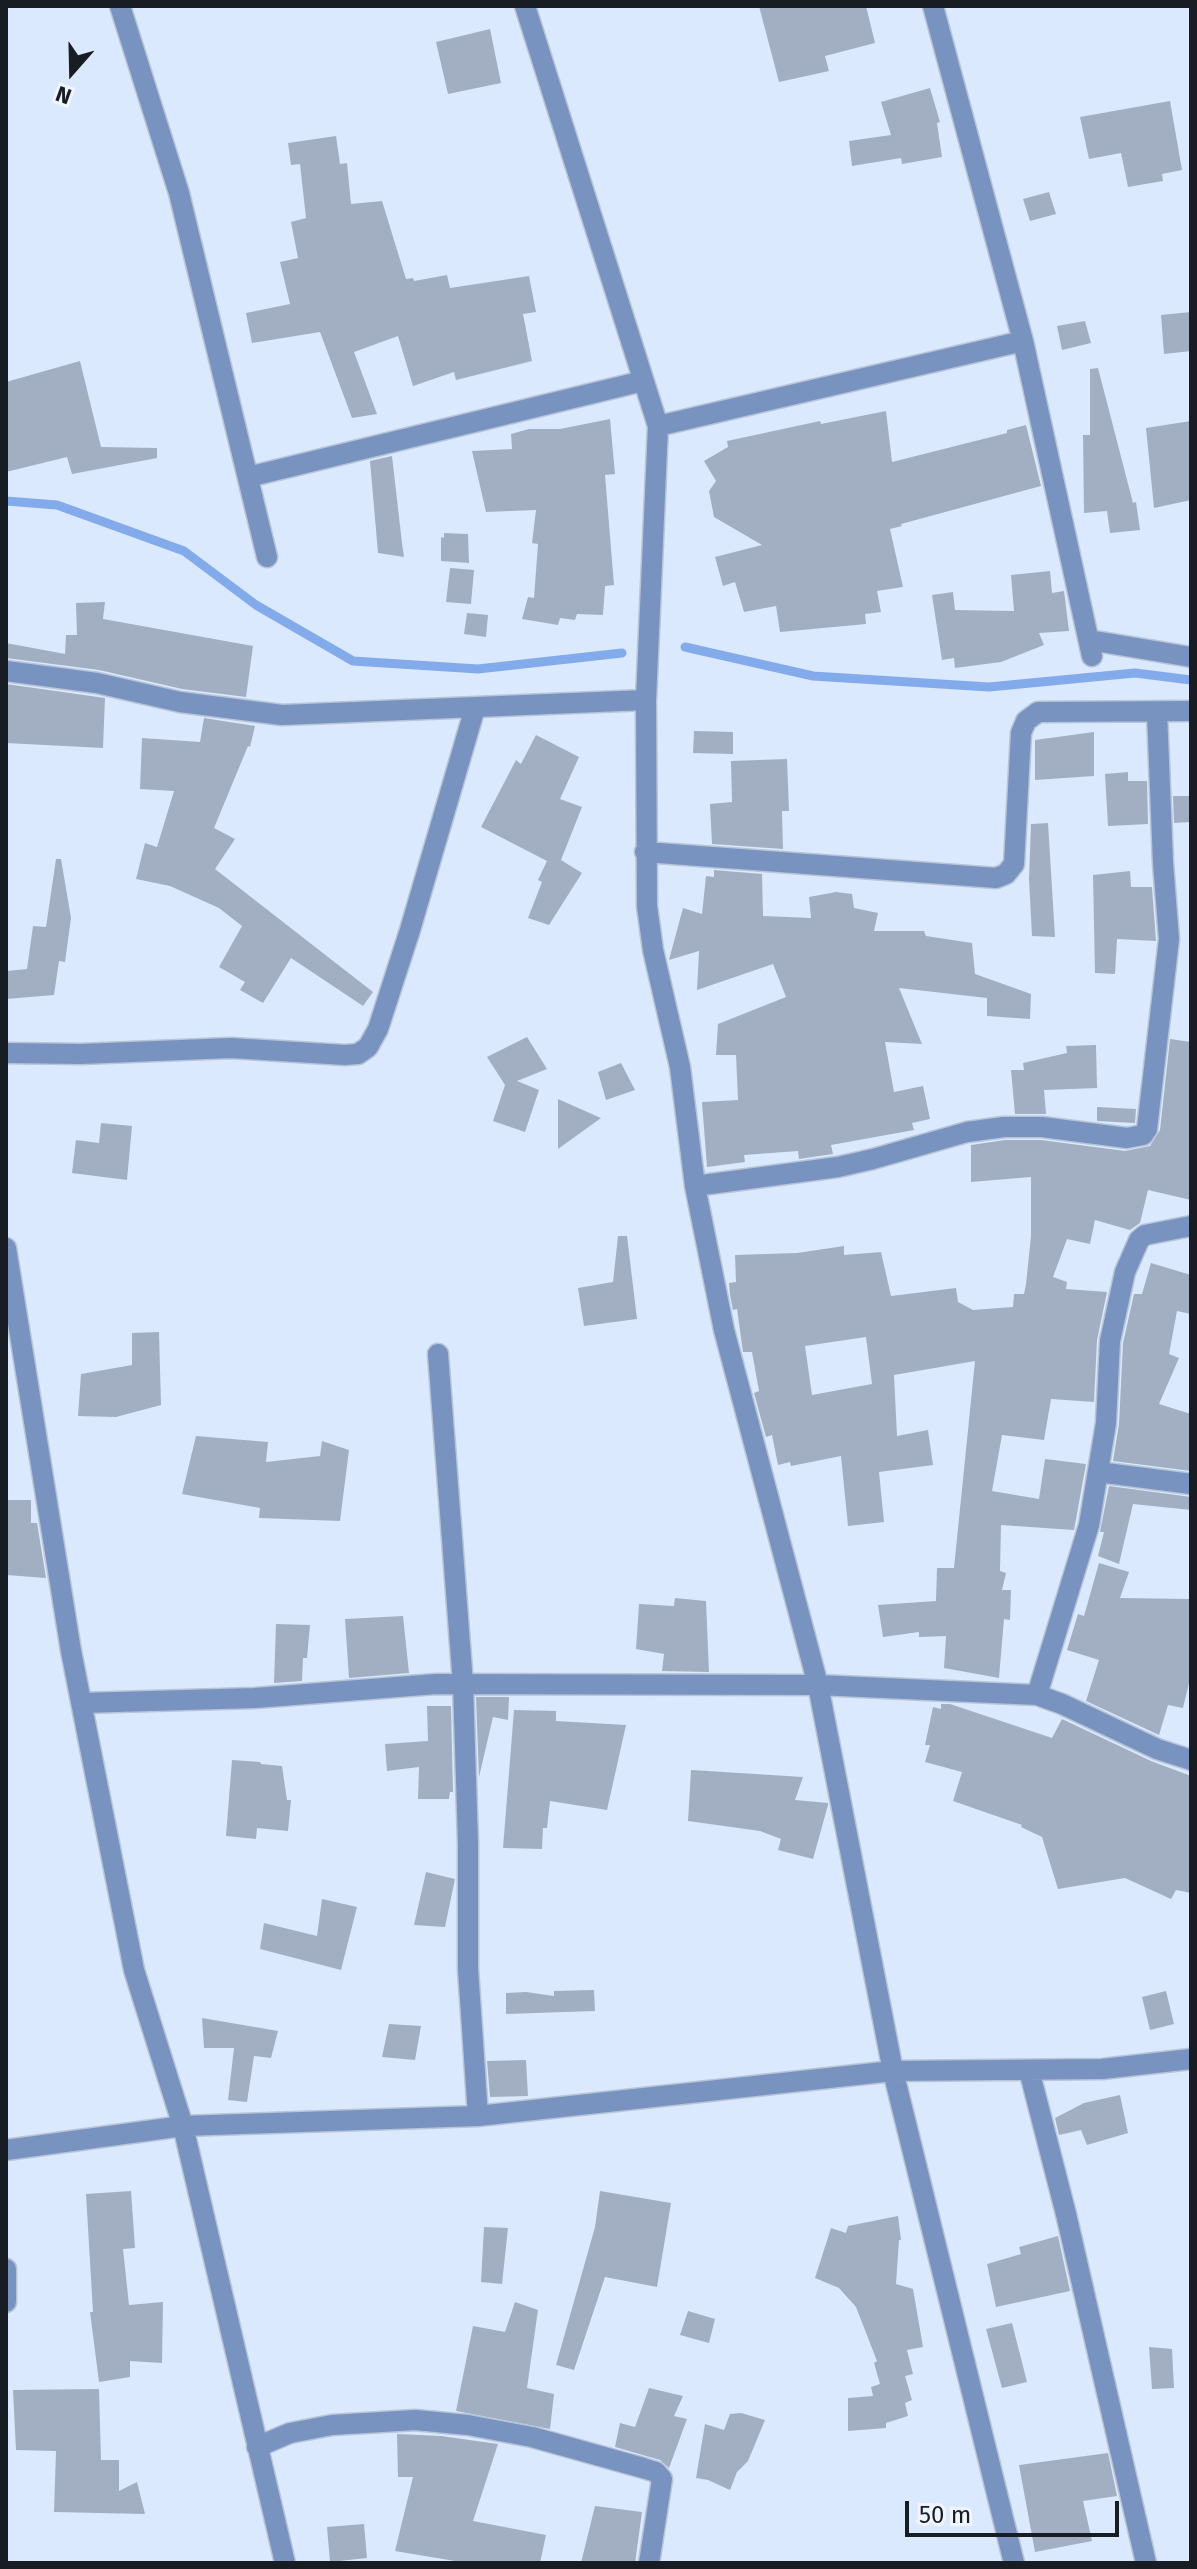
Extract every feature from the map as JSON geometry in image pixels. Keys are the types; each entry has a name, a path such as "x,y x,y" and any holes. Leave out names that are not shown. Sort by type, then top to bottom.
{"street":[{"path":"120,6 179,193 267,557"},
{"path":"525,6 658,426 646,700 645,852 653,950 680,1067 695,1186 724,1330 818,1685 893,2071 1014,2563"},
{"path":"933,6 1023,341 1090,648 1191,657"},
{"path":"658,426 1023,341"},
{"path":"248,477 643,381"},
{"path":"6,671 97,683 180,702 282,715 646,700"},
{"path":"6,1053 81,1054 231,1048 345,1055 358,1054 368,1047 378,1029 410,930 475,708"},
{"path":"645,852 996,878 1006,874 1014,864 1021,733 1026,721 1038,712 1191,711"},
{"path":"695,1186 838,1167 967,1132 1004,1127 1054,1128 1127,1138 1143,1135 1147,1129 1169,939 1157,712"},
{"path":"1037,1695 1089,1525 1106,1423 1110,1341 1125,1272 1139,1240 1145,1235 1191,1226"},
{"path":"6,1248 81,1703 134,1970 183,2126 285,2563"},
{"path":"438,1354 463,1684 468,1969 478,2116"},
{"path":"1098,1472 1191,1484"},
{"path":"81,1703 255,1698 436,1684 818,1685 1037,1695 1157,1749 1191,1760"},
{"path":"6,2150 183,2126 478,2116 893,2071 1102,2069 1191,2059"},
{"path":"1029,2070 1066,2214 1146,2563"},
{"path":"6,2269 6,2302"},
{"path":"257,2447 290,2433 332,2425 415,2420 497,2430 631,2464 656,2472 662,2479 649,2563"}],"building":[{"path":"759,6 866,6 875,43 825,56 829,71 779,82"},
{"path":"490,29 501,83 448,94 436,42"},
{"path":"930,88 940,122 937,123 942,157 902,164 901,158 852,166 849,141 891,135 881,102"},
{"path":"1170,101 1182,170 1162,174 1163,181 1128,187 1121,153 1089,159 1080,117"},
{"path":"336,136 340,164 347,163 351,204 382,201 406,279 413,278 414,281 447,275 450,288 529,276 536,312 523,314 532,361 456,380 454,372 413,386 398,336 354,352 377,414 352,418 320,332 252,343 246,313 290,304 280,262 298,258 291,222 306,218 300,164 291,165 288,143"},
{"path":"1049,192 1056,214 1030,221 1023,199"},
{"path":"1191,312 1191,351 1164,354 1161,315"},
{"path":"1085,321 1091,343 1062,350 1057,326"},
{"path":"80,361 101,447 157,448 157,458 72,474 67,457 6,472 6,382"},
{"path":"1098,368 1133,503 1136,502 1140,530 1110,533 1107,511 1084,513 1083,435 1090,435 1090,369"},
{"path":"886,411 892,462 1007,433 1007,430 1026,425 1041,486 890,529 903,587 877,591 881,612 865,614 866,624 780,632 776,606 744,612 735,582 723,586 715,557 762,545 714,517 709,491 716,481 704,461 728,447 727,441 820,421 821,424"},
{"path":"610,419 615,474 605,475 614,585 605,586 603,615 577,614 575,620 560,618 558,625 522,619 528,597 534,598 538,544 532,543 536,510 486,512 472,451 512,449 511,434 529,429 560,429"},
{"path":"1191,421 1191,500 1154,508 1146,428"},
{"path":"392,456 404,557 378,553 370,461"},
{"path":"444,533 468,534 469,563 441,561 441,537 444,538"},
{"path":"450,568 474,570 471,604 446,602"},
{"path":"1050,571 1052,593 1064,591 1069,631 1039,633 1044,645 1001,662 955,668 954,658 942,660 932,595 953,592 955,610 1014,611 1011,575"},
{"path":"105,602 103,619 253,646 246,697 182,689 99,670 6,658 6,643 65,654 66,635 77,635 76,603"},
{"path":"467,613 488,615 486,637 464,634"},
{"path":"6,684 105,698 103,748 6,743"},
{"path":"204,718 255,726 250,747 214,828 235,839 215,869 373,992 363,1006 291,958 263,1003 240,990 245,982 219,967 242,926 219,908 170,886 136,879 145,843 157,847 174,791 140,789 142,738 200,742"},
{"path":"694,731 733,732 733,754 693,753"},
{"path":"1094,732 1094,776 1035,780 1035,740"},
{"path":"536,735 579,757 560,799 582,807 561,860 582,873 549,925 528,918 542,882 538,880 547,861 481,827 516,760 521,764"},
{"path":"787,759 789,811 782,811 783,849 712,844 710,804 732,802 731,761"},
{"path":"1128,772 1128,781 1147,781 1148,824 1108,826 1105,774"},
{"path":"1173,796 1191,796 1191,822 1174,823"},
{"path":"1048,823 1055,937 1032,936 1029,879 1031,824"},
{"path":"56,859 61,859 71,918 65,962 59,961 54,995 6,999 6,971 27,969 33,926 46,927"},
{"path":"714,870 762,874 763,916 811,918 809,897 836,892 852,894 854,908 878,913 874,931 924,931 926,936 972,943 975,974 1031,994 1030,1019 987,1016 987,998 899,988 922,1044 885,1042 894,1092 923,1086 930,1119 912,1123 914,1130 831,1145 833,1154 799,1159 798,1151 744,1155 745,1162 707,1167 702,1102 738,1100 736,1055 716,1055 718,1024 786,997 773,964 697,990 699,951 669,960 683,908 702,914 706,876 714,877"},
{"path":"1130,871 1131,887 1152,887 1156,941 1117,939 1115,974 1095,973 1093,875"},
{"path":"527,1037 547,1069 517,1081 539,1090 525,1132 493,1121 505,1085 487,1057"},
{"path":"1170,1039 1191,1042 1191,1200 1148,1190 1140,1223 1130,1230 1095,1220 1090,1244 1067,1239 1053,1277 1067,1282 1066,1289 1107,1292 1097,1340 1094,1402 1051,1399 1044,1440 1002,1435 992,1491 1039,1499 1045,1459 1086,1464 1074,1530 1001,1525 1000,1571 1006,1573 1002,1590 1011,1590 1010,1620 1004,1619 999,1678 944,1668 946,1636 919,1637 919,1632 883,1637 878,1605 936,1601 937,1568 954,1568 975,1361 894,1375 897,1436 928,1430 933,1465 879,1472 884,1522 848,1526 841,1456 791,1466 790,1462 778,1465 772,1435 766,1437 754,1393 759,1391 752,1352 743,1352 737,1309 733,1310 730,1295 729,1283 736,1282 735,1255 797,1253 844,1246 844,1255 881,1252 891,1296 956,1288 958,1302 973,1310 1013,1307 1014,1294 1024,1294 1026,1284 1031,1236 1031,1177 971,1182 971,1145 1005,1140 1041,1140 1125,1151 1150,1146 1160,1130","holes":["866,1337 872,1384 812,1395 805,1346"]},
{"path":"1096,1045 1097,1088 1044,1090 1046,1114 1015,1114 1011,1070 1024,1070 1023,1063 1067,1053 1066,1046"},
{"path":"621,1063 635,1090 606,1100 598,1072"},
{"path":"558,1099 601,1118 558,1149"},
{"path":"1097,1107 1136,1109 1135,1123 1097,1121"},
{"path":"101,1123 132,1126 127,1180 72,1173 76,1140 99,1143"},
{"path":"618,1236 627,1236 637,1319 584,1326 578,1288 613,1282"},
{"path":"1151,1263 1191,1275 1191,1314 1177,1311 1169,1354 1179,1358 1159,1404 1191,1414 1191,1471 1113,1461 1119,1424 1123,1343 1134,1294 1142,1294"},
{"path":"159,1332 161,1405 116,1417 78,1416 81,1374 132,1365 132,1333"},
{"path":"196,1436 268,1442 266,1462 320,1456 322,1441 349,1450 340,1521 259,1518 260,1508 182,1494"},
{"path":"1109,1486 1191,1497 1191,1510 1133,1504 1119,1564 1098,1556"},
{"path":"6,1500 31,1500 31,1523 37,1523 46,1578 6,1575"},
{"path":"1099,1563 1129,1572 1120,1598 1191,1599 1191,1675 1183,1708 1168,1705 1159,1735 1086,1701 1099,1660 1067,1650 1078,1614 1084,1616"},
{"path":"675,1598 706,1601 709,1672 662,1671 664,1654 636,1649 639,1604 674,1606"},
{"path":"403,1616 409,1673 349,1678 345,1619"},
{"path":"276,1624 310,1625 302,1681 274,1683"},
{"path":"476,1697 509,1697 508,1720 493,1717 479,1777"},
{"path":"941,1704 950,1704 1052,1738 1062,1719 1151,1761 1191,1776 1191,1893 1176,1890 1171,1899 1125,1878 1058,1889 1042,1837 1022,1825 953,1801 962,1772 925,1762 930,1745 925,1745 933,1707 941,1709"},
{"path":"427,1706 451,1706 453,1792 450,1792 449,1799 418,1799 419,1767 387,1771 385,1744 428,1741"},
{"path":"514,1710 556,1711 556,1721 626,1725 607,1810 550,1801 547,1828 543,1828 542,1849 503,1848"},
{"path":"232,1760 282,1766 287,1800 291,1800 288,1831 257,1828 256,1839 226,1836"},
{"path":"691,1770 803,1777 795,1800 828,1803 813,1859 778,1850 781,1839 760,1831 688,1821"},
{"path":"426,1872 455,1879 445,1927 414,1925"},
{"path":"322,1899 357,1907 341,1970 260,1949 264,1923 317,1936"},
{"path":"594,1990 595,2011 506,2014 506,1993 554,1996 554,1991"},
{"path":"1166,1991 1174,2024 1150,2030 1142,1997"},
{"path":"202,2018 278,2031 271,2058 254,2056 247,2102 228,2100 234,2048 204,2048"},
{"path":"389,2024 421,2026 415,2060 382,2057"},
{"path":"526,2060 528,2096 490,2097 487,2061"},
{"path":"1120,2095 1128,2133 1087,2145 1081,2130 1059,2135 1055,2118 1084,2103"},
{"path":"131,2191 135,2248 123,2249 129,2305 163,2302 162,2363 130,2361 130,2377 99,2382 90,2312 93,2312 86,2194"},
{"path":"600,2191 671,2203 657,2287 605,2277 574,2370 556,2365 595,2227"},
{"path":"898,2216 901,2240 896,2284 913,2289 923,2347 907,2350 913,2374 905,2376 912,2400 905,2403 908,2416 886,2423 886,2428 848,2431 848,2398 873,2396 871,2387 880,2384 874,2363 877,2361 856,2307 839,2288 815,2278 831,2228 846,2233 848,2226"},
{"path":"484,2227 508,2228 502,2284 481,2282"},
{"path":"1058,2236 1070,2291 996,2307 987,2264 1021,2254 1019,2247"},
{"path":"515,2302 538,2310 527,2388 554,2394 550,2429 456,2411 473,2326 505,2332"},
{"path":"688,2311 715,2319 709,2343 680,2335"},
{"path":"1012,2323 1027,2382 1002,2388 986,2329"},
{"path":"1149,2347 1172,2349 1174,2388 1152,2389"},
{"path":"649,2388 683,2396 674,2416 687,2419 669,2468 660,2460 615,2447 620,2423 635,2427"},
{"path":"99,2389 101,2460 119,2460 119,2491 137,2482 145,2514 54,2512 56,2451 16,2450 13,2390"},
{"path":"741,2413 765,2420 748,2461 737,2472 730,2490 696,2478 705,2424 724,2430 730,2414"},
{"path":"397,2434 498,2444 473,2521 546,2535 540,2563 467,2563 395,2551 413,2477 398,2477"},
{"path":"1108,2453 1117,2496 1083,2501 1092,2541 1035,2552 1019,2465"},
{"path":"595,2506 642,2512 635,2563 581,2563"},
{"path":"364,2524 367,2558 330,2562 327,2527"}],"waterway":[{"path":"6,501 57,505 184,551 256,605 353,661 478,669 622,653"},
{"path":"685,647 813,676 989,687 1135,673 1191,680"}]}
